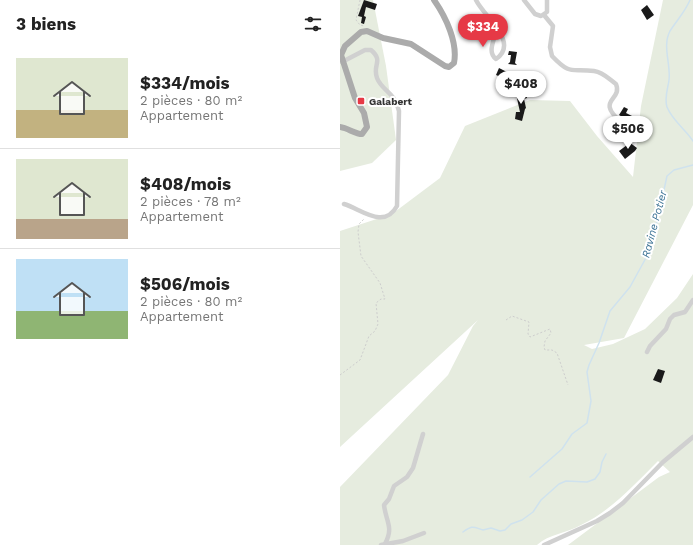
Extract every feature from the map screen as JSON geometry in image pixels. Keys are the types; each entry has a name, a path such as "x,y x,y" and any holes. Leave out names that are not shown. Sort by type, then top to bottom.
{"main road":[{"path":"340,127 346,128 358,134 366,131 367,126 364,112 355,98 342,62 341,55 345,46 361,32 367,31 383,38 411,44 445,66 452,66 455,59 455,50 450,31 440,8 434,0"}],"street":[{"path":"476,0 500,33 504,43 502,52 496,59 492,56 491,49 495,38 496,28"},
{"path":"524,0 535,14 541,16 544,15"},
{"path":"544,15 548,7 547,0"},
{"path":"544,15 553,26 550,47 552,56 569,70 595,71 603,74 616,84 617,91 609,104 609,108 612,115 622,123"},
{"path":"342,62 365,50 371,50 376,54 378,60 376,70 377,79 394,96 399,111 397,206 394,212 387,216 368,216 353,207 344,204"},
{"path":"647,352 650,346 666,329 670,319 674,315 685,312 693,300"},
{"path":"383,545 390,529 384,505 389,499 394,486 407,477 413,468 423,434"},
{"path":"544,545 610,513 623,503 658,466 693,437"},
{"path":"383,545 403,541 424,533"}],"path":[{"path":"360,0 356,20 360,25 368,26 367,31"},
{"path":"340,375 360,360 369,336 375,331 378,324 376,303 381,299 385,299 380,283 361,256 359,224 368,216"},
{"path":"506,320 512,316 529,322 528,334 530,337 550,329 551,333 545,342 544,347 545,350 552,350 557,353 568,386"}],"shaded area":[{"path":"340,0 373,0 386,66 396,140 372,163 340,171"},
{"path":"663,0 693,0 693,205 624,338 584,345 592,349 613,344 645,329 677,298 693,274 693,545 568,545 659,477 670,472 658,461 631,488 603,512 581,525 547,538 537,545 340,545 340,487 448,375 473,326 478,320 340,447 340,231 392,214 440,178 465,126 530,100 570,101 597,136 633,177 641,106"}],"building":[{"path":"364,0 377,4 375,10 366,7 364,24 361,23 362,17 358,16"},
{"path":"647,5 654,15 647,20 641,10"},
{"path":"482,20 488,32 481,34 476,22"},
{"path":"509,51 517,52 515,63 517,65 508,64 510,62 511,55 508,55"},
{"path":"499,68 511,74 508,80 496,75"},
{"path":"525,90 527,98 524,99 526,108 522,121 515,119 516,112 520,112 516,94"},
{"path":"624,107 628,109 626,113 634,117 631,122 619,115"},
{"path":"629,142 637,148 625,159 619,151"},
{"path":"658,369 665,371 661,383 653,380"}],"waterway":[{"name":"Ravine Potier","path":"690,0 670,31 668,37 667,49 669,80 666,100 669,112 693,141"},
{"name":"Ravine Potier","path":"530,477 562,449 572,434 587,423 591,401 587,372 610,311 630,287 647,256 655,231 667,176 674,170 693,165"},
{"path":"463,532 473,527 483,530 491,528 500,531 505,530 511,524 522,520 533,512 541,500 559,484 566,481 587,482 595,479 600,472 602,462 606,454"}],"place":[{"name":"Galabert","path":"361,101"}]}
